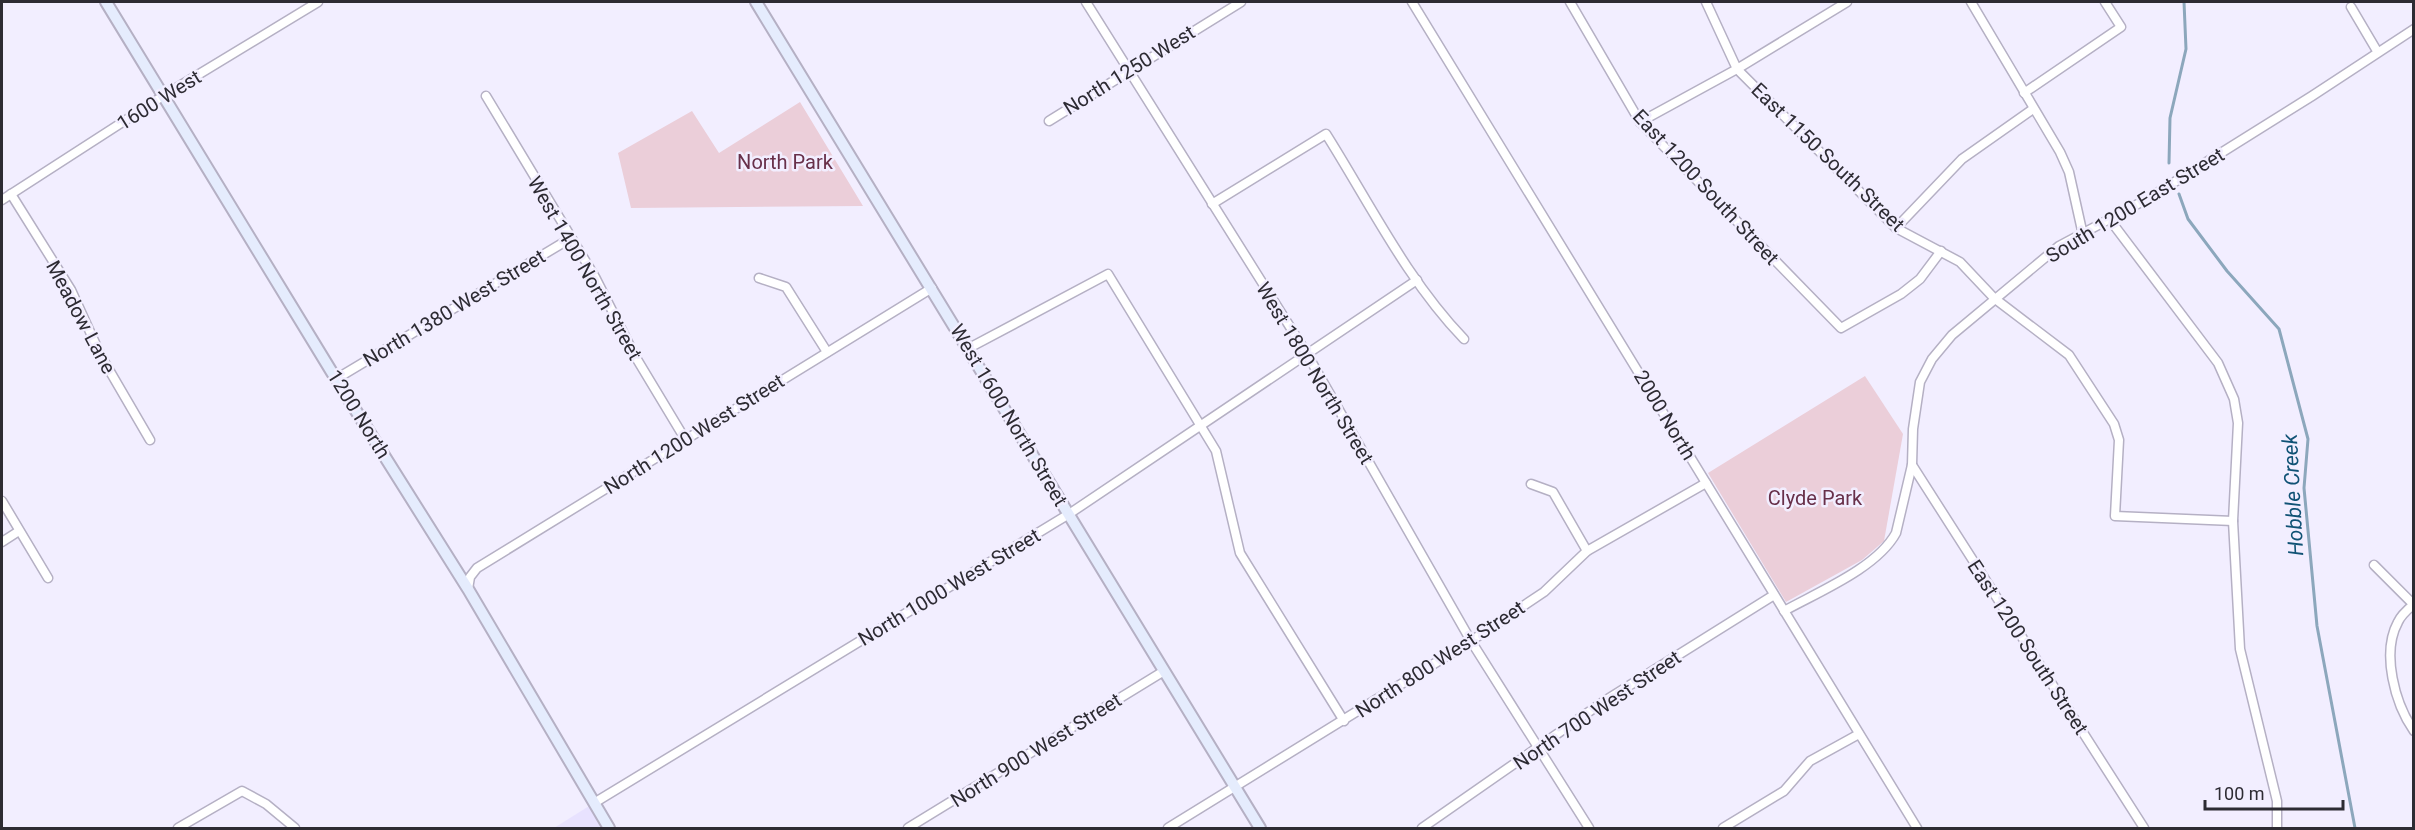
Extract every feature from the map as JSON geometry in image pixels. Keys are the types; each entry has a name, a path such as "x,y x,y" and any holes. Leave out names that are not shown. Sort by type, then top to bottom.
{"street":[{"name":"1200 North","path":"106,2 336,379 468,589 609,828"},
{"name":"West 1600 North Street","path":"756,2 1260,828"},
{"name":"West 1800 North Street","path":"1086,2 1306,354 1471,640 1537,749 1589,828"},
{"name":"North 1250 West","path":"1048,121 1241,2"},
{"name":"2000 North","path":"1412,2 1917,828"},
{"name":"East 1200 South Street","path":"1570,2 1640,122 1841,328 1911,286 1920,279 1941,251"},
{"name":"East 1150 South Street","path":"1706,2 1737,69 1896,228 1960,262 1994,298 2069,356 2114,424 2120,454 2115,516 2233,521"},
{"path":"1640,122 1737,69 1847,2"},
{"path":"1971,2 2069,172 2083,235"},
{"path":"2024,93 2121,27 2105,2"},
{"name":"1600 West","path":"2,200 313,3"},
{"path":"2351,7 2377,51"},
{"name":"South 1200 East Street","path":"1784,611 1869,562 1884,550 1896,533 1912,465 1917,396 1924,371 1942,345 1994,298 2059,246 2110,220 2312,96 2414,28"},
{"name":"West 1400 North Street","path":"486,96 595,277 634,356 685,439"},
{"path":"1896,228 1962,159 2033,109"},
{"path":"1212,204 1326,134 1417,280 1447,321 1464,339"},
{"name":"Meadow Lane","path":"11,194 71,290 100,356 150,440"},
{"path":"2110,220 2226,377 2234,399 2238,423 2233,521 2240,649 2277,801 2277,828"},
{"name":"North 1380 West Street","path":"336,379 571,238"},
{"path":"969,348 1108,274 1202,424 1216,451 1240,552 1344,721"},
{"path":"759,278 786,287 827,352"},
{"name":"North 1000 West Street","path":"594,803 1069,514 1417,280"},
{"name":"North 1200 West Street","path":"468,589 470,577 477,568 932,288"},
{"name":"East 1200 South Street","path":"1912,465 2144,828"},
{"name":"North 800 West Street","path":"1168,828 1344,721 1544,592 1587,551 1706,483"},
{"path":"1531,484 1553,492 1587,551"},
{"path":"2,501 48,578"},
{"path":"2,542 19,531"},
{"path":"2374,565 2413,604 2398,621 2392,637 2391,655 2399,703 2414,731"},
{"name":"North 700 West Street","path":"1422,828 1603,702 1774,595"},
{"name":"North 900 West Street","path":"908,828 1164,671"},
{"path":"1724,828 1784,791 1810,761 1859,734"},
{"path":"178,828 242,791 266,804 295,828"}],"shaded area":[{"path":"594,803 609,828 554,828"}],"green space":[{"name":"North Park","path":"800,102 863,206 631,208 618,153 692,111 719,153"},
{"name":"Clyde Park","path":"1865,376 1903,434 1884,541 1862,560 1786,602 1708,473"}],"waterway":[{"name":"Hobble Creek","path":"2169,163 2170,118 2186,49 2184,2"},
{"name":"Hobble Creek","path":"2179,194 2188,219 2227,271 2279,329 2308,439 2304,488 2317,626 2355,828"}]}
